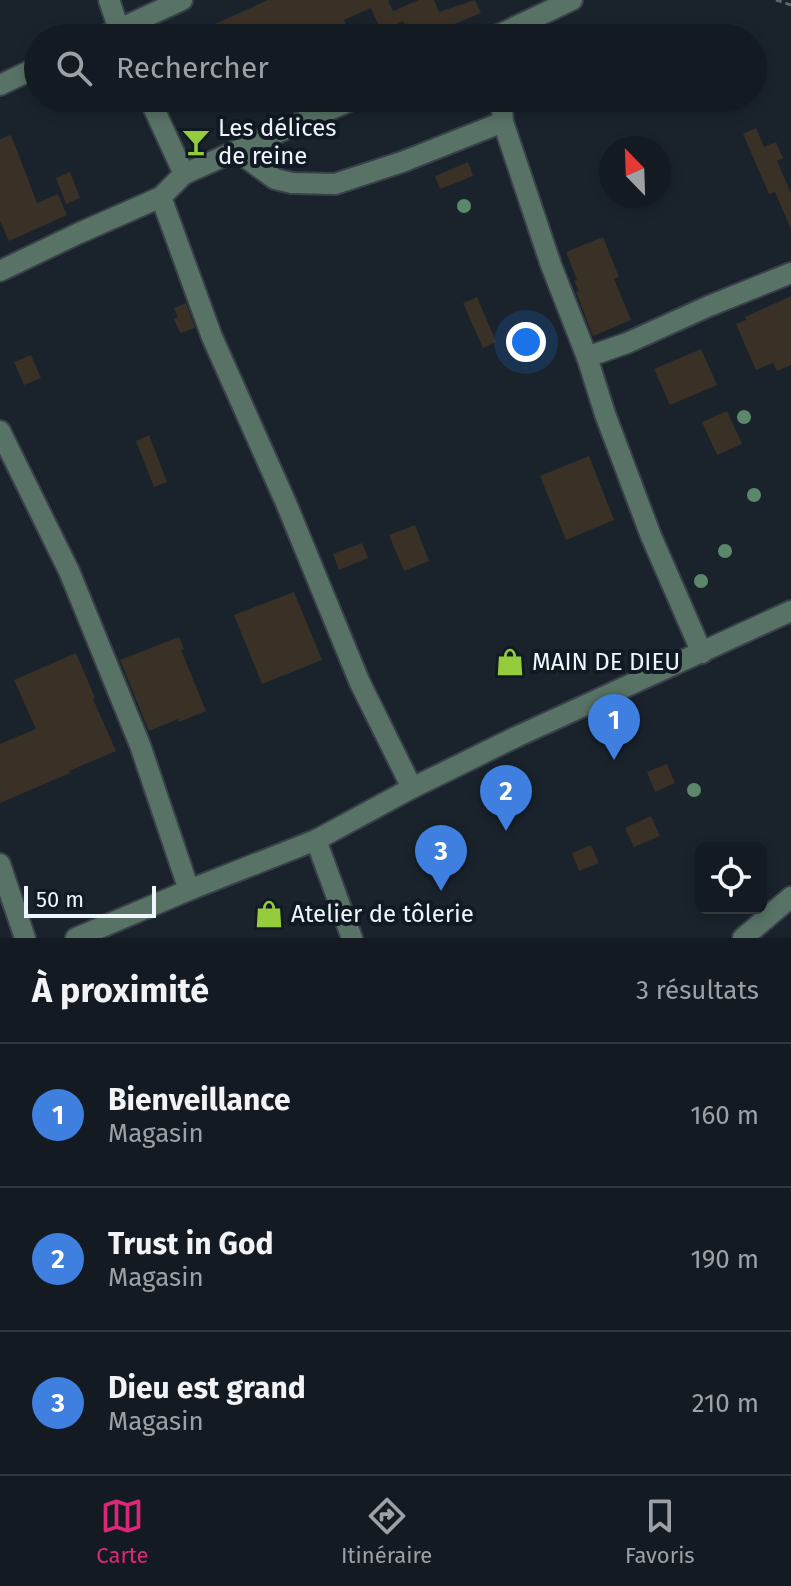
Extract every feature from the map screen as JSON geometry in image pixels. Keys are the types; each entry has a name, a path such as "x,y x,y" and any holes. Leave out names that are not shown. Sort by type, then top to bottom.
{"street":[{"path":"109,0 114,24"},
{"path":"138,24 182,0"},
{"path":"523,24 572,0"},
{"path":"0,85 24,74"},
{"path":"156,112 188,172"},
{"path":"168,112 184,141 188,172"},
{"path":"0,271 161,197 188,172 325,112"},
{"path":"502,112 551,265 587,357 605,414 651,536 702,653"},
{"path":"237,151 275,179 292,183 335,184 402,162 503,122"},
{"path":"161,197 212,337 286,503 360,683 412,788"},
{"path":"587,357 791,273"},
{"path":"0,431 69,571 140,745 189,890"},
{"path":"76,938 316,840 516,737 791,611"},
{"path":"316,840 352,938"},
{"path":"0,864 25,938"},
{"path":"743,938 791,897"}],"path":[{"path":"776,0 791,5"}],"building":[{"path":"268,0 391,0 388,1 393,11 419,0 434,0 439,12 475,0 481,13 454,24 404,24 403,21 378,24 371,8 344,20 346,24 215,24"},
{"path":"756,128 764,147 776,142 783,158 777,161 791,193 791,229 775,192 769,194 743,134"},
{"path":"11,135 37,203 58,194 67,215 9,241 0,221 0,139"},
{"path":"468,162 473,176 440,189 435,176"},
{"path":"70,172 80,198 66,204 56,178"},
{"path":"603,237 619,277 614,279 631,320 593,336 576,292 579,291 574,281 577,280 566,252"},
{"path":"791,296 791,365 777,371 773,363 756,370 736,324"},
{"path":"477,297 496,342 483,348 463,303"},
{"path":"186,303 195,328 180,333 174,319 178,317 174,308"},
{"path":"701,349 717,385 670,405 654,369"},
{"path":"31,355 41,378 24,385 14,362"},
{"path":"727,411 742,444 717,455 702,422"},
{"path":"149,435 167,482 154,487 136,441"},
{"path":"589,456 614,520 566,540 540,476"},
{"path":"415,525 429,561 404,571 389,535"},
{"path":"362,543 368,558 339,570 333,554"},
{"path":"294,592 322,660 262,684 234,615"},
{"path":"179,637 184,649 181,650 206,711 149,731 120,660"},
{"path":"76,653 116,751 0,803 0,744 36,729 14,680"},
{"path":"667,764 675,783 655,792 647,772"},
{"path":"651,816 660,836 634,847 625,828"},
{"path":"591,845 599,863 579,871 572,853"}],"place":[{"name":"Les délices de reine","path":"196,142"},
{"name":"MAIN DE DIEU","path":"510,662"},
{"name":"Bienveillance","path":"614,760"},
{"name":"Trust in God","path":"506,831"},
{"name":"Dieu est grand","path":"441,891"},
{"name":"Atelier de tôlerie","path":"269,914"}]}
